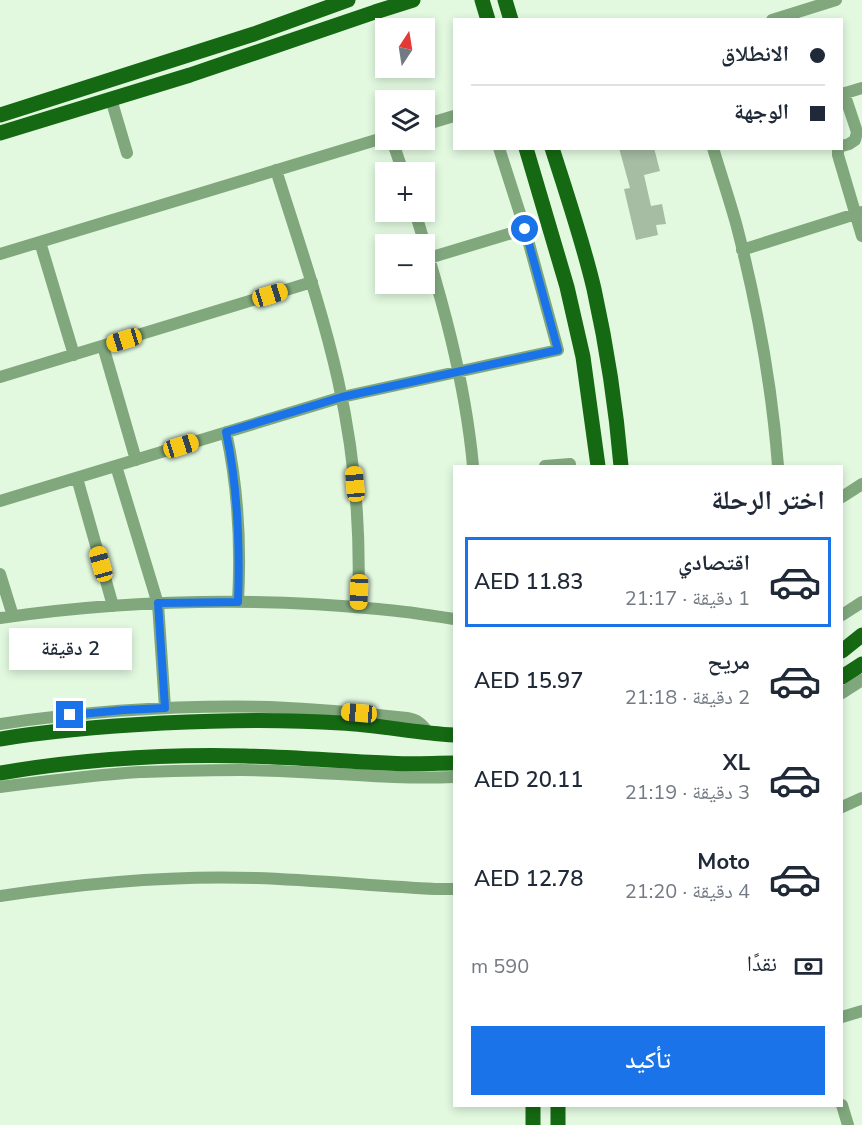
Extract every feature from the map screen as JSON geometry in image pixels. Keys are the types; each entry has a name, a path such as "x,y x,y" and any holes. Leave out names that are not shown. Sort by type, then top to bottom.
{"main road":[{"path":"0,115 254,34 348,0"},
{"path":"0,133 190,75 413,0"},
{"path":"482,0 487,18"},
{"path":"505,0 510,18"},
{"path":"527,150 567,287 583,357 598,465"},
{"path":"553,150 593,287 607,359 621,465"},
{"path":"843,650 862,635"},
{"path":"843,676 862,664"},
{"path":"0,739 45,732 123,725 271,720 344,723 445,733"},
{"path":"0,773 129,759 204,756 299,758 387,764 453,763"},
{"path":"533,1107 533,1125"},
{"path":"558,1107 558,1125"}],"street":[{"path":"784,18 801,15 836,0"},
{"path":"843,146 855,140 857,132 843,94 862,88"},
{"path":"111,99 128,153"},
{"path":"435,122 453,116"},
{"path":"0,254 375,140"},
{"path":"0,501 342,397 558,350 525,229 500,150"},
{"path":"714,150 737,227 759,323 778,465"},
{"path":"839,150 838,155 858,214 862,236"},
{"path":"276,170 312,282 342,397 353,462 359,526 358,608"},
{"path":"742,250 858,214"},
{"path":"435,256 525,229"},
{"path":"40,242 74,355"},
{"path":"435,279 459,371 473,465"},
{"path":"0,377 312,282"},
{"path":"103,346 136,460"},
{"path":"226,432 238,532 238,602"},
{"path":"116,466 158,603 165,708"},
{"path":"77,478 113,606"},
{"path":"843,496 862,484"},
{"path":"0,574 6,617 158,603 238,602 378,609 453,619"},
{"path":"843,614 862,602"},
{"path":"843,692 862,680"},
{"path":"0,724 92,712 165,708 272,707 417,720 445,733"},
{"path":"0,787 81,777 163,772 252,771 377,777 453,777"},
{"path":"843,807 862,798"},
{"path":"0,896 103,883 200,878 265,878 453,889"},
{"path":"843,1017 862,1011"},
{"path":"843,1107 848,1125"}],"building":[{"path":"620,150 655,150 660,171 644,175 651,206 662,204 666,224 656,225 658,235 636,240 624,189 630,188"}],"route":[{"path":"70,715 165,708 158,603 238,602 238,532 226,432 342,397 558,350 525,229"}]}
